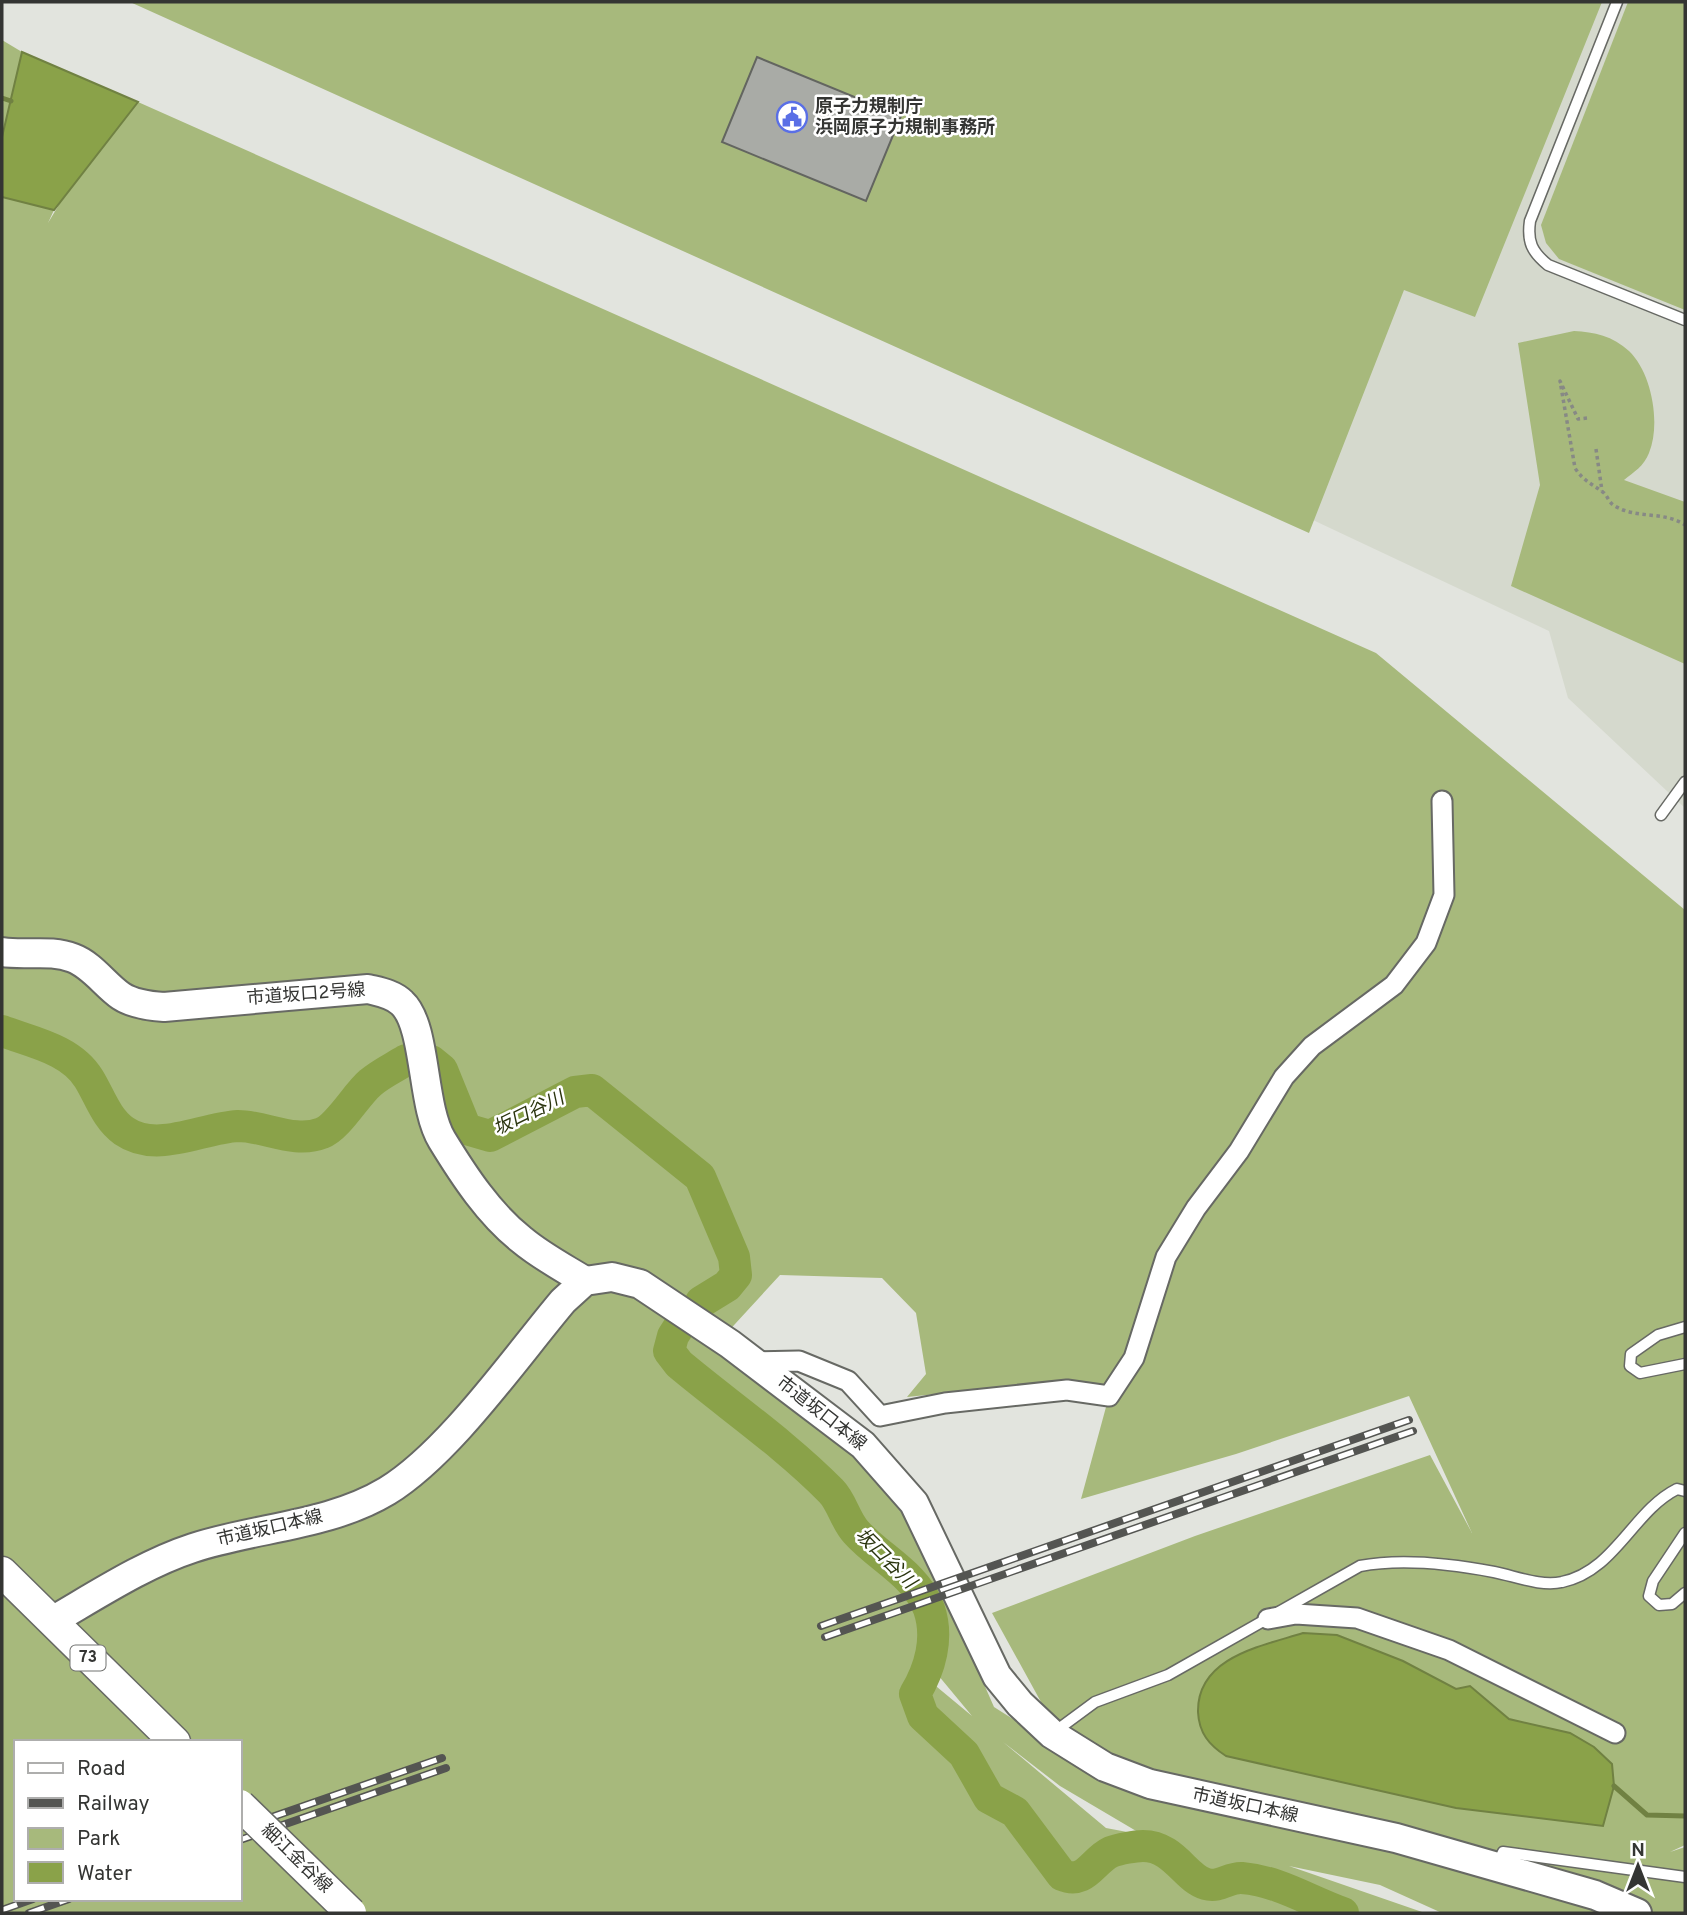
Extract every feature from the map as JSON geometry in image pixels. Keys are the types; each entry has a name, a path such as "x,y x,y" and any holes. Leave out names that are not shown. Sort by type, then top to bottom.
{"main road":[{"name":"73","path":"2,1572 173,1740"},
{"name":"細江金谷線","path":"242,1807 351,1913"}],"street":[{"path":"753,1362 799,1362 848,1381 880,1416 945,1403 1067,1390 1109,1396 1134,1358 1166,1257 1196,1208 1239,1151 1284,1077 1312,1046 1394,985 1426,943 1444,895 1442,801"},
{"name":"市道坂口2号線","path":"2,952 52,952 76,959 122,997 142,1005 164,1007 368,989 389,994 404,1004 413,1021 432,1113 440,1136 462,1171 501,1222 523,1241 585,1281"},
{"name":"市道坂口本線","path":"52,1622 149,1567 191,1548 248,1532 317,1520 386,1492 440,1448 563,1301 585,1281 612,1277 640,1284 682,1310 863,1445 914,1503 998,1675 1020,1704 1052,1734 1105,1767 1150,1784 1396,1838 1595,1895 1637,1913"},
{"path":"1268,1619 1296,1614 1357,1618 1449,1650 1615,1733"}],"lane":[{"path":"1618,2 1530,221 1528,238 1534,254 1548,265 1685,320"},
{"path":"1661,815 1685,782"},
{"path":"1685,1327 1643,1343 1631,1354 1630,1366 1640,1373 1685,1364"},
{"path":"1052,1734 1095,1702 1168,1675 1360,1566 1381,1562 1488,1571 1540,1583 1562,1583 1585,1572 1614,1552 1664,1496 1677,1489 1685,1492"},
{"path":"1685,1533 1653,1581 1649,1596 1659,1605 1672,1604 1685,1593"},
{"path":"1496,1867 1503,1852 1685,1877"}],"path":[{"path":"1587,418 1578,419 1560,381 1575,468 1582,480 1602,491 1612,505 1625,511 1677,519 1685,525"},
{"path":"1596,449 1602,491"}],"shaded area":[{"path":"280,2 1685,2 1685,808 1568,698 1549,631 994,370"}],"green space":[{"path":"130,2 1602,2 1475,317 1404,290 1309,533"},
{"path":"1628,2 1685,2 1685,310 1559,259 1546,243 1541,225"},
{"path":"2,40 22,52 2,137"},
{"path":"138,102 1376,653 1685,910 1685,1845 1670,1852 1685,1847 1685,1913 1442,1913 1380,1885 1289,1866 1425,1913 2,1913 2,197 54,210 48,223 60,203","holes":["780,1275 882,1278 916,1313 926,1374 907,1397 1044,1383 1067,1390 1109,1396 1081,1499 1236,1454 1409,1396 1472,1533 1430,1455 1195,1536 992,1613 1052,1722 1054,1745 994,1707 934,1570 900,1508 866,1464 712,1349","916,1585 933,1669 972,1716 925,1677","1003,1742 1060,1786 1143,1835 1106,1828"]},
{"path":"1574,331 1603,336 1623,346 1637,361 1649,385 1654,414 1653,441 1644,462 1624,480 1685,502 1685,664 1511,586 1540,485 1518,343"}],"water":[{"path":"22,52 138,102 54,210 2,197 2,137"},
{"path":"1303,1633 1337,1635 1403,1661 1456,1689 1470,1686 1509,1719 1570,1733 1594,1747 1612,1764 1614,1786 1603,1826 1456,1808 1226,1756 1206,1738 1200,1726 1198,1712 1201,1693 1208,1678 1220,1666 1251,1649"}],"building":[{"path":"757,57 901,116 866,201 722,142"}],"waterway":[{"path":"2,98 11,101"},
{"name":"坂口谷川","path":"2,1031 50,1048 72,1060 89,1079 108,1114 118,1126 137,1137 151,1140 180,1138 238,1126 301,1137 322,1133 334,1124 370,1083 406,1060"},
{"name":"坂口谷川","path":"431,1061 442,1070 466,1129 490,1136 575,1092 592,1090 700,1177 734,1257 736,1275 727,1286 701,1302"},
{"name":"坂口谷川","path":"680,1325 673,1336 669,1351 679,1364 814,1474 835,1495 856,1532 906,1576 923,1597 929,1609 933,1631 929,1664 915,1694 923,1716 964,1754 989,1798 1015,1812 1062,1875 1077,1877 1114,1851 1140,1846 1154,1847 1171,1856 1192,1876 1206,1884 1216,1885 1237,1878 1256,1880 1281,1887 1343,1913"},
{"path":"1614,1786 1647,1815 1685,1816"}],"railway":[{"path":"821,1626 1409,1420"},
{"path":"825,1637 1413,1431"},
{"path":"242,1827 442,1758"},
{"path":"242,1839 446,1768"},
{"path":"2,1910 27,1901"},
{"path":"29,1913 63,1901"}],"place":[{"name":"原子力規制庁 浜岡原子力規制事務所","path":"792,117"}]}
